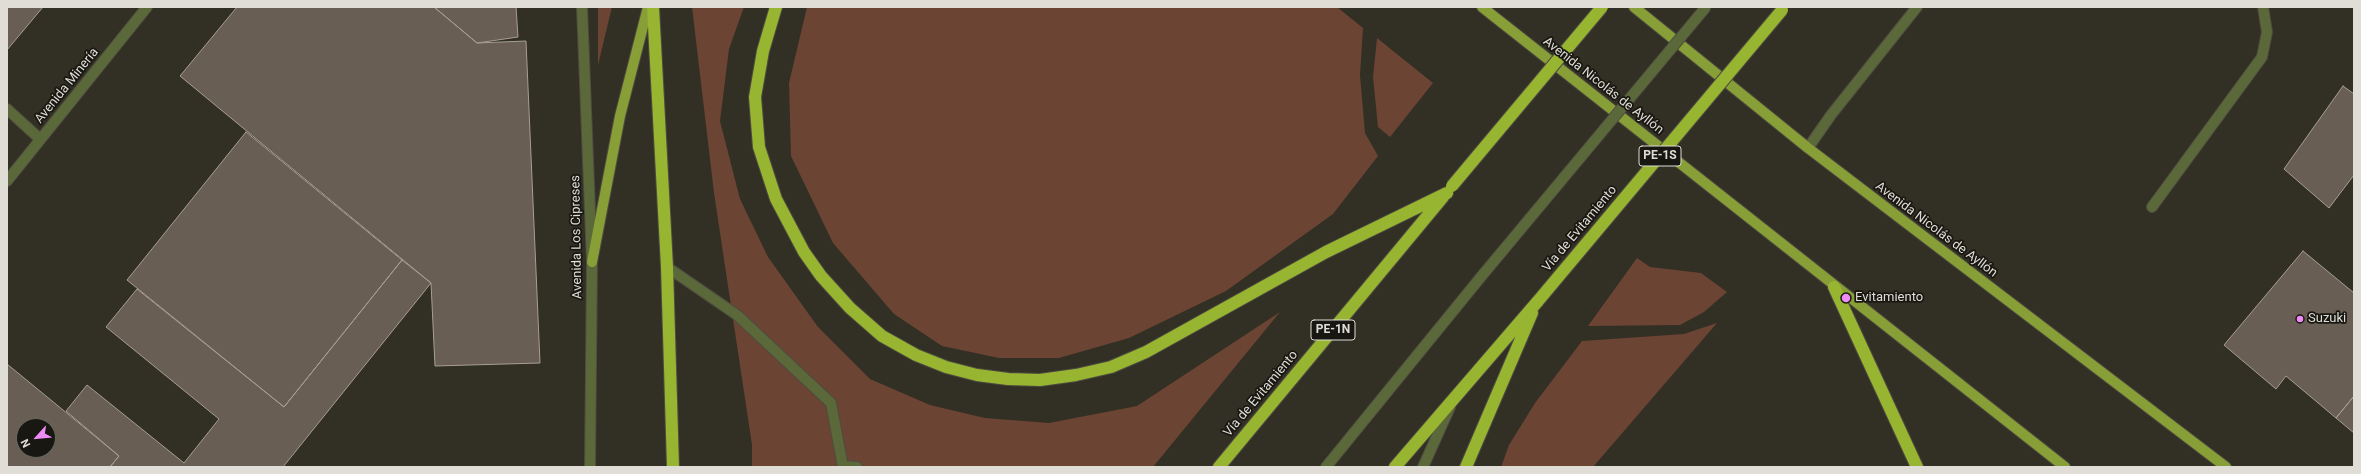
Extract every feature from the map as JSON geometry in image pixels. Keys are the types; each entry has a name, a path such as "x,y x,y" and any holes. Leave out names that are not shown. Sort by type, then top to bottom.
{"highway":[{"path":"653,7 667,267 673,467"},
{"path":"776,7 762,51 755,97 758,147 776,199 804,252 821,276 850,308 882,336 916,356 946,367 977,375 1008,379 1040,380 1076,376 1111,367 1146,352 1326,252 1449,189"},
{"name":"Vía de Evitamiento","path":"1219,467 1602,7"},
{"name":"Vía de Evitamiento","path":"1395,467 1538,301 1783,9"},
{"path":"1834,286 1917,467"},
{"path":"1466,467 1538,301"}],"main road":[{"path":"592,262 620,116 648,7"},
{"name":"Avenida Nicolás de Ayllón","path":"1482,7 2065,467"},
{"name":"Avenida Nicolás de Ayllón","path":"1634,7 1808,148 2226,467"}],"street":[{"name":"Avenida Minería","path":"7,181 10,169 40,139 147,7"},
{"name":"Avenida Los Cipreses","path":"582,7 592,262 590,467"},
{"path":"1326,467 1480,278 1706,7"},
{"path":"1808,148 1831,115 1917,7"},
{"path":"2152,207 2262,57 2268,32 2263,7"},
{"path":"7,109 40,139"},
{"path":"667,267 736,315 831,402 843,466 857,467"},
{"path":"1423,467 1455,396"}],"shaded area":[{"path":"598,7 612,7 598,65"},
{"path":"692,7 744,7 729,49 720,121 740,199 768,257 818,327 870,379 930,405 985,418 1049,423 1137,406 1280,312 1153,467 752,467 752,445 714,193"},
{"path":"807,7 1337,7 1363,28 1360,75 1365,133 1378,156 1333,214 1226,291 1129,338 1059,358 999,358 942,346 894,314 833,243 791,156 789,83"},
{"path":"1377,38 1433,83 1390,137 1378,127 1373,77"},
{"path":"1637,258 1650,267 1701,273 1727,292 1704,312 1680,325 1588,326"},
{"path":"1717,323 1593,467 1501,467 1509,445 1535,403 1582,341 1684,334"}],"building":[{"path":"7,7 43,7 7,50"},
{"path":"237,7 434,7 477,43 526,41 540,363 435,366 431,283 180,76"},
{"path":"434,7 516,7 518,37 477,43"},
{"path":"2343,86 2354,94 2354,175 2329,208 2284,169"},
{"path":"246,132 402,260 284,407 127,280"},
{"name":"Suzuki","path":"2303,251 2354,293 2354,396 2336,418 2286,376 2276,389 2224,345"},
{"path":"402,260 431,283 283,467 110,467 119,456 66,411 87,385 184,463 219,419 106,327 137,289 284,407"},
{"path":"7,364 119,456 110,467 7,467"},
{"path":"2354,396 2354,433 2336,418"}],"place":[{"name":"Evitamiento","path":"1846,298"},
{"name":"Suzuki","path":"2300,319"}]}
